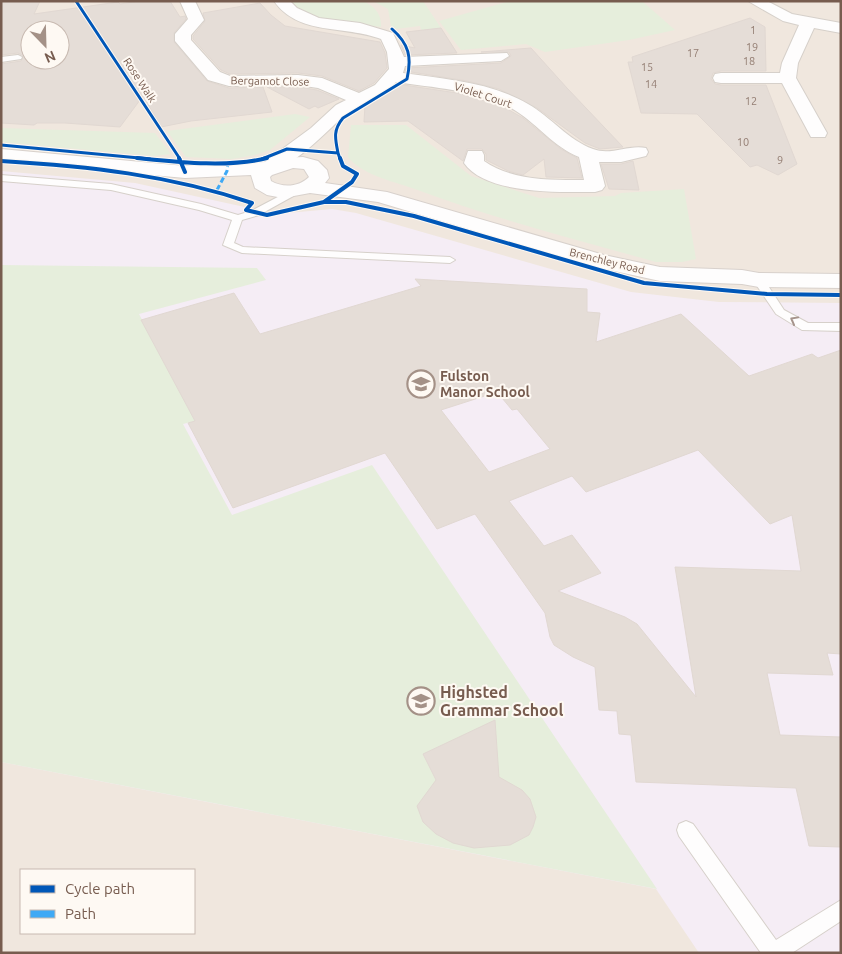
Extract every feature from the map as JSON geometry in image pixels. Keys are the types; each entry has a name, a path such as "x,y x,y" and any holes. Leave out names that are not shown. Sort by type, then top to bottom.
{"street":[{"name":"Bergamot Close","path":"186,1 196,20 183,34 183,41 214,76 233,82 298,80 322,82 358,99"},
{"path":"281,1 295,13 311,20 375,29 387,36 395,69"},
{"path":"755,1 788,18 841,28"},
{"path":"808,23 790,63 788,78 818,133"},
{"path":"266,188 260,180 260,176 317,132 342,109 358,99 381,89 395,69 502,56"},
{"name":"Violet Court","path":"395,69 477,90 510,102 530,112 578,151 588,156"},
{"path":"721,78 788,78"},
{"path":"185,172 221,186 266,188 274,191 307,178 316,152 317,132"},
{"path":"475,155 474,163 483,172 527,183 595,186 588,156 623,158 639,152"},
{"path":"1,155 185,172 270,167 297,162 307,178"},
{"name":"Brenchley Road","path":"307,178 380,196 600,260 660,274 742,277 759,280 841,280"}],"lane":[{"path":"1,60 18,57"},
{"path":"1,178 111,187 201,207 238,218 255,214 307,178"},
{"path":"238,218 228,245 233,248 450,260"},
{"path":"759,280 780,312 806,327 841,327"},
{"path":"686,830 773,953 841,910"}],"shaded area":[{"path":"1,1 841,1 841,953 1,953"},
{"path":"1,171 135,183 277,214 332,209 356,213 631,292 719,302 841,303 841,953 699,953 656,889 1,762"}],"green space":[{"path":"287,1 362,1 370,5 379,14 381,27 322,19 299,11"},
{"path":"373,1 423,1 441,28 421,30 420,26 396,29 391,26 388,9"},
{"path":"510,1 642,1 675,30 629,40 545,52 526,44 461,50 439,21"},
{"path":"295,114 310,117 270,150 232,159 186,157 167,131"},
{"path":"351,125 406,125 471,176 539,198 615,196 621,193 684,189 696,259 682,262 656,262 503,219 377,176 361,168 348,157"},
{"path":"1,128 155,133 171,154 154,156 1,142"},
{"name":"Highsted Grammar School","path":"1,265 257,268 266,280 139,314 195,421 183,424 232,515 372,465 657,889 1,762"}],"building":[{"path":"1,1 40,1 34,14 118,2 120,4 140,1 170,1 180,17 185,16 186,19 174,33 174,42 207,81 229,88 263,87 272,112 191,121 161,127 143,96 120,127 65,123 37,123 34,125 1,123 1,64 20,61 20,70 70,70 70,20 20,20 20,54 1,55"},
{"path":"260,3 285,26 380,42 385,53 387,68 374,83 359,91 322,76 298,73 230,74 221,70 193,39 193,36 205,21 203,13"},
{"path":"750,18 765,27 766,71 721,71 713,73 711,79 715,84 721,85 766,85 797,164 778,175 757,165 750,167 697,114 641,113 628,62 633,62 632,57"},
{"path":"441,28 457,53 405,55 401,45 415,48 406,32"},
{"path":"531,48 623,147 600,149 585,143 537,108 499,89 467,81 405,71 406,68 501,63 511,56 509,52 481,52"},
{"path":"397,84 457,93 502,106 523,118 561,149 577,158 582,178 546,177 544,159 523,175 508,171 486,160 486,154 482,149 467,149 463,161 408,121 364,122 365,105"},
{"path":"267,87 298,87 317,90 339,99 318,108 315,106 309,109"},
{"path":"633,161 639,190 609,189 601,164 621,164"},
{"path":"415,279 587,289 587,312 600,313 596,342 681,314 749,376 812,354 818,358 841,350 841,654 827,653 833,675 767,673 780,735 841,737 841,847 809,846 796,788 636,782 631,735 619,734 617,711 599,710 595,667 573,657 554,645 550,637 545,613 475,514 437,529 385,453 233,508 188,423 195,421 141,320 234,293 260,334 421,286","holes":["497,392 512,410 517,409 550,449 489,472 441,410","698,450 770,524 792,515 801,571 675,567 696,697 637,624 625,617 558,591 601,573 572,535 544,546 509,501 572,476 586,492"]},
{"path":"495,720 499,777 522,790 530,799 536,817 533,827 529,835 510,845 474,848 453,843 436,834 423,822 417,806 436,780 423,754"}],"marked path":[{"path":"217,190 227,171 228,162"}],"cycle path":[{"name":"Rose Walk","path":"76,1 182,162 185,172"},
{"path":"338,153 334,134 343,118 364,103 407,79 410,64 409,51 403,40 392,29"},
{"path":"1,145 182,162 254,161 274,156 287,149 338,153 343,166 357,174 352,182 324,202"},
{"path":"1,161 97,168 159,177 221,192 252,203 246,210 267,215 324,202 346,202 414,216 644,283 767,294 841,295"}],"place":[{"name":"Fulston Manor School","path":"421,384"},
{"name":"Highsted Grammar School","path":"421,701"}]}
